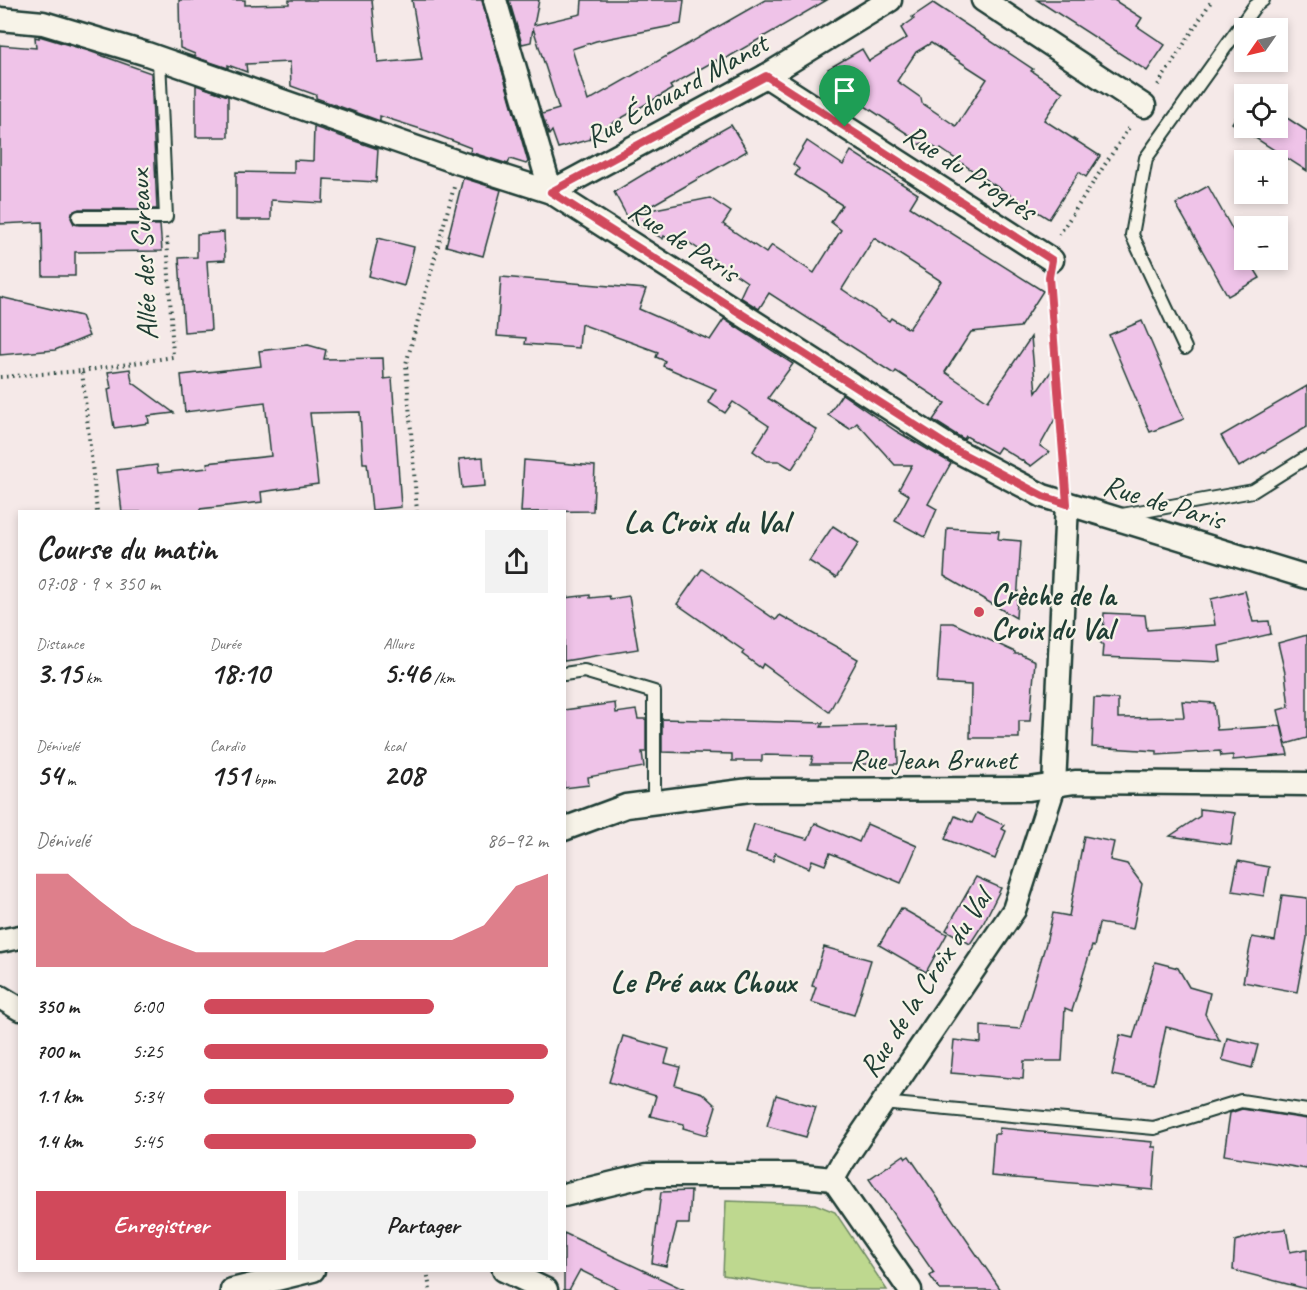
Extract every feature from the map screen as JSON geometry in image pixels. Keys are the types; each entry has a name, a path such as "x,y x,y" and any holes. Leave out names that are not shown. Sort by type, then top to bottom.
{"street":[{"path":"495,0 551,192"},
{"name":"Rue Édouard Manet","path":"551,192 766,76 890,0"},
{"path":"983,0 1144,106"},
{"name":"Rue de Paris","path":"0,19 43,23 159,59 551,192 948,446 1043,496 1307,577"},
{"name":"Rue du Progrès","path":"766,76 1052,260"},
{"name":"Rue de la Croix du Val","path":"833,1179 1014,910 1054,786 1067,504"},
{"name":"Rue Jean Brunet","path":"566,828 626,806 750,790 1029,789 1075,782 1307,783"},
{"path":"0,941 18,937"},
{"path":"0,997 18,1008"},
{"path":"566,1195 647,1175 791,1175 833,1179 910,1290"},
{"path":"232,1290 305,1272"},
{"path":"508,1272 546,1290"}],"lane":[{"path":"1185,348 1132,235 1146,158 1254,8 1263,0"},
{"name":"Allée des Sureaux","path":"159,59 166,217"},
{"path":"79,218 166,217"},
{"path":"1111,517 1253,491 1307,457"},
{"path":"566,674 584,671 654,692 654,802"},
{"path":"882,1103 1154,1128 1241,1101 1307,1111"}],"path":[{"path":"1067,504 1049,277 1054,242 1212,0"},
{"path":"417,510 406,364 460,163"},
{"name":"Allée des Sureaux","path":"0,377 82,370 173,357 166,217"},
{"path":"82,370 97,510"},
{"path":"427,1272 430,1290"}],"green space":[{"path":"726,1201 815,1204 835,1212 887,1290 813,1290 723,1275"}],"building":[{"path":"179,0 245,0 245,5 289,4 289,0 372,0 378,63 422,59 412,0 482,0 528,162 526,164 510,159 508,164 470,152 471,148 427,131 380,116 380,121 316,98 316,95 291,86 290,62 246,64 247,72 195,57 195,54 180,48"},
{"path":"509,0 539,0 534,25 581,14 582,0 684,0 681,24 596,41 572,49 588,101 765,0 827,0 718,63 716,60 670,86 672,89 590,136 591,139 558,148 552,131 549,135 542,114 559,109 533,28 531,42 522,44"},
{"path":"1037,0 1114,0 1142,18 1137,26 1165,45 1147,71"},
{"path":"933,3 1033,69 1031,71 1063,92 1044,120 1100,156 1086,177 1079,172 1049,219 941,149 940,151 926,142 917,145 914,138 865,106 855,115 828,69 862,49 869,61 907,38 901,28 914,19 912,17","holes":["931,43 987,79 956,126 922,103 921,98 897,81 916,52"]},
{"path":"39,36 151,73 157,209 79,209 72,212 71,218 74,224 79,225 160,225 162,251 75,252 75,276 43,276 42,222 0,224 0,45 36,48 35,37 39,38"},
{"path":"196,85 228,96 228,137 196,137"},
{"path":"1288,119 1307,131 1307,171 1288,159 1288,150 1274,150 1255,138 1288,138"},
{"path":"731,125 747,151 640,212 710,198 731,212 723,224 766,253 772,245 814,273 841,230 831,222 842,205 795,175 799,169 793,164 807,141 843,165 851,151 918,194 910,207 1043,291 1020,327 971,332 945,372 988,401 1031,337 1036,393 1052,370 1056,417 1040,446 1049,452 1031,466 1000,447 996,453 966,436 964,439 955,434 933,420 945,403 896,371 894,374 769,293 759,309 740,297 747,282 688,242 683,249 664,236 663,239 628,218 614,192","holes":["874,238 941,281 909,329 891,318 889,321 842,289"]},
{"path":"314,127 378,149 376,182 324,179 323,203 271,200 271,220 236,220 236,172 294,173 294,160 313,161"},
{"path":"463,178 501,190 483,256 446,246"},
{"path":"1208,186 1234,232 1234,270 1255,270 1260,278 1228,296 1176,204"},
{"path":"224,232 225,260 207,261 211,330 184,332 179,258 197,257 197,234"},
{"path":"378,238 414,247 404,286 369,276"},
{"path":"501,277 646,289 639,309 710,340 724,319 793,364 768,398 817,430 792,469 779,461 767,461 753,451 769,426 733,402 725,413 708,402 716,389 663,366 665,361 656,357 658,352 581,324 579,348 525,344 526,338 497,336"},
{"path":"0,297 81,316 89,336 55,350 0,355"},
{"path":"1142,321 1184,419 1150,432 1109,335"},
{"path":"308,345 326,350 324,359 383,358 384,379 392,378 401,507 372,510 367,463 363,463 360,412 310,413 318,484 261,492 262,502 200,510 122,510 117,470 157,465 158,473 208,468 207,463 271,456 265,402 185,412 181,375 261,366 259,351"},
{"path":"130,369 132,382 174,413 148,416 149,423 114,428 108,389 111,388 108,372"},
{"path":"1307,386 1307,427 1239,467 1221,436"},
{"path":"842,394 896,431 951,463 928,504 937,509 925,537 895,521 909,495 899,489 912,465 895,465 857,423 850,429 828,415"},
{"path":"483,457 485,486 462,488 459,459"},
{"path":"524,460 595,466 593,511 521,510"},
{"path":"833,526 859,543 836,578 809,561"},
{"path":"947,528 999,531 998,539 1021,541 1016,618 944,576"},
{"path":"702,569 776,620 780,615 858,659 829,712 763,664 761,668 742,654 744,651 677,604"},
{"path":"1245,591 1253,622 1269,621 1271,634 1219,646 1221,662 1102,657 1103,645 1098,640 1103,636 1104,613 1145,615 1147,630 1215,625 1211,599"},
{"path":"590,595 590,598 609,596 610,599 629,596 638,649 566,661 566,598"},
{"path":"941,623 953,623 1015,654 1035,661 1030,721 1019,721 1019,738 970,738 971,685 937,683"},
{"path":"1307,635 1307,738 1286,744 1278,710 1289,707 1285,673 1278,643"},
{"path":"1094,698 1118,699 1118,718 1184,717 1182,701 1214,703 1217,730 1281,726 1288,755 1233,760 1233,755 1221,756 1220,751 1157,755 1157,751 1092,747"},
{"path":"615,703 616,713 636,710 638,719 646,719 646,752 642,752 644,767 588,777 589,785 566,788 566,710"},
{"path":"662,719 823,723 821,727 897,725 898,764 811,764 813,756 762,755 762,761 732,761 732,754 662,752"},
{"path":"1200,809 1235,813 1231,845 1170,836 1200,816"},
{"path":"977,813 1004,825 1002,829 1006,831 995,859 945,839 955,816 972,823"},
{"path":"815,823 859,842 867,824 917,846 901,883 830,853 825,865 812,860 809,868 775,853 773,861 745,853 754,824 808,839"},
{"path":"1084,836 1114,842 1110,860 1127,864 1142,884 1133,929 1099,923 1094,947 1092,946 1072,1011 1065,1008 1062,1061 1024,1061 1023,1079 951,1073 954,1040 981,1043 981,1026 1020,1029 1053,913 1069,916"},
{"path":"1238,861 1269,867 1264,896 1232,891"},
{"path":"976,877 1001,888 970,944 946,930"},
{"path":"1282,895 1307,898 1307,938 1297,992 1243,982 1252,937 1275,941"},
{"path":"901,908 947,934 926,972 879,945"},
{"path":"824,947 871,960 854,1015 811,1002 816,987 812,986"},
{"path":"1155,962 1178,968 1189,987 1210,993 1205,1014 1220,1041 1166,1027 1154,1084 1112,1075 1120,1035 1133,1038"},
{"path":"623,1036 669,1049 665,1063 680,1067 675,1085 702,1093 716,1106 707,1135 683,1128 684,1124 650,1116 656,1096 609,1082"},
{"path":"1227,1038 1258,1045 1252,1068 1222,1060"},
{"path":"776,1095 816,1107 806,1137 767,1126"},
{"path":"1242,1109 1307,1119 1307,1169 1224,1155 1230,1113"},
{"path":"999,1128 1153,1142 1152,1147 1156,1147 1153,1190 991,1176 994,1134 999,1134"},
{"path":"904,1155 906,1158 909,1156 1001,1290 940,1290 930,1276 934,1273 869,1179"},
{"path":"691,1191 689,1224 677,1224 666,1266 652,1263 661,1192"},
{"path":"1286,1229 1290,1252 1307,1249 1307,1289 1233,1270 1235,1241 1268,1231"},
{"path":"566,1234 685,1290 620,1290 580,1270 569,1290 564,1290"}],"place":[{"name":"Crèche de la Croix du Val","path":"979,612"}],"district":[{"name":"La Croix du Val","path":"706,521"},
{"name":"Le Pré aux Choux","path":"703,981"}],"route":[{"path":"766,76 845,127 1052,260 1049,277 1067,504 1043,496 948,446 551,192 766,76"}]}
